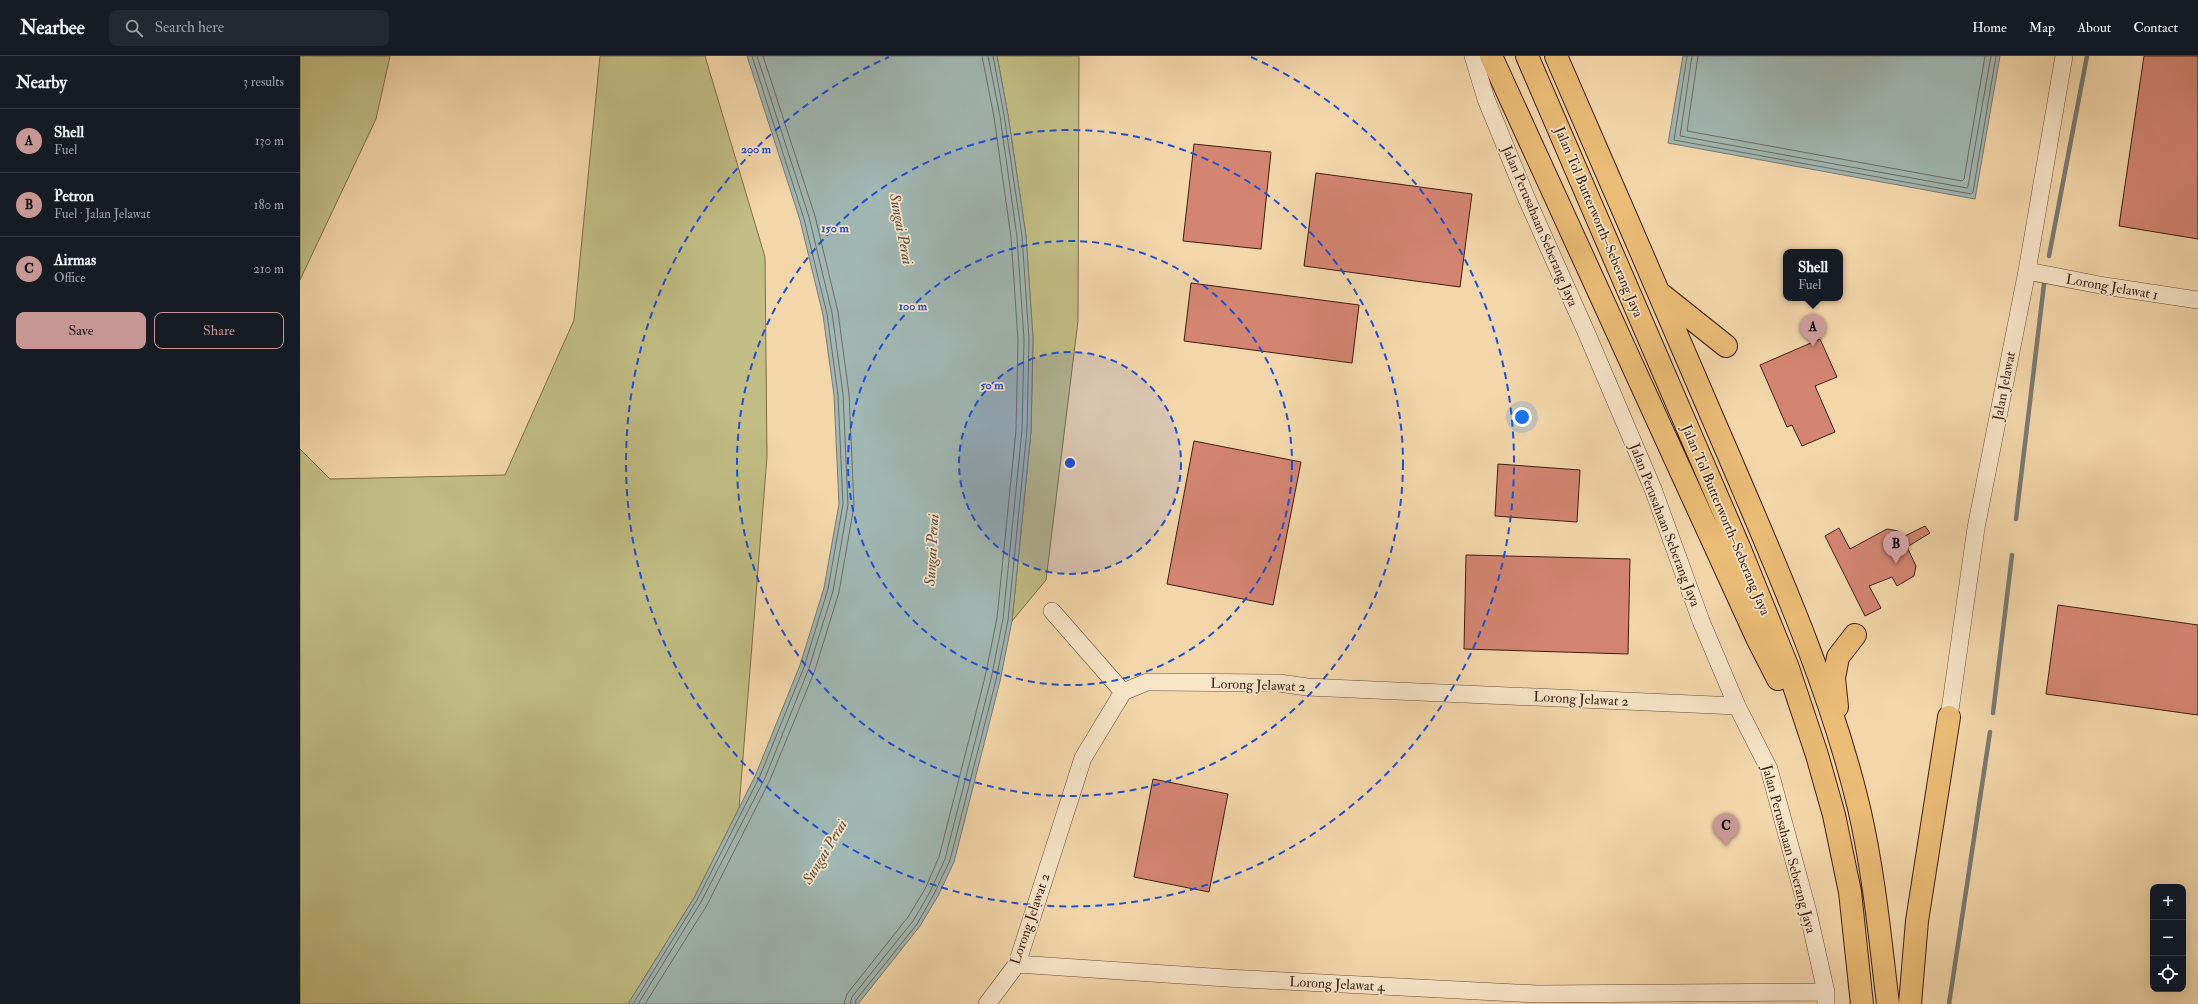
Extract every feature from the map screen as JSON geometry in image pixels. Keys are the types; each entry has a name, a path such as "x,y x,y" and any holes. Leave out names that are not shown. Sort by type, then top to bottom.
{"highway":[{"path":"1491,56 1674,453 1758,640 1817,754"},
{"name":"Jalan Tol Butterworth–Seberang Jaya","path":"1527,56 1739,547 1788,668 1817,754 1834,815 1850,892 1862,1004"},
{"name":"Jalan Tol Butterworth–Seberang Jaya","path":"1556,56 1660,293 1764,538 1811,656 1841,744 1859,809 1874,886 1888,1004"},
{"path":"1660,293 1726,346"},
{"path":"1841,744 1834,678 1838,657 1855,635"},
{"path":"1910,1004 1917,921 1949,717"}],"street":[{"name":"Jalan Perusahaan Seberang Jaya","path":"1472,56 1486,99 1526,197 1587,334 1653,489 1702,621 1737,706 1769,769 1808,912 1826,998"},
{"name":"Jalan Jelawat","path":"1949,717 1976,528 2027,271 2064,56"},
{"name":"Lorong Jelawat 1","path":"2027,271 2105,286 2198,300"},
{"path":"1052,611 1123,692"},
{"name":"Lorong Jelawat 2","path":"987,1004 1017,964 1083,758 1123,692 1147,682 1279,683 1307,687 1737,706"},
{"name":"Lorong Jelawat 4","path":"1017,964 1532,999 1826,998"}],"shaded area":[{"path":"300,56 390,56 376,119 300,280"},
{"path":"600,56 705,56 765,257 767,457 739,808 694,898 628,1004 300,1004 300,449 330,479 505,475 574,320"},
{"path":"997,56 1079,56 1078,321 1046,580 1012,621 1031,431 1033,339 1026,236 1008,115"}],"water":[{"name":"Sungai Perai","path":"747,56 997,56 1008,115 1026,236 1033,339 1031,431 1012,621 1000,681 954,862 938,896 920,926 858,1004 628,1004 694,898 756,774 800,665 824,588 839,504 834,395 823,315 800,220"},
{"path":"1683,56 2000,56 1975,199 1668,143"}],"building":[{"path":"2144,56 2198,56 2198,239 2119,226"},
{"path":"1194,144 1271,152 1261,249 1183,241"},
{"path":"1316,173 1472,194 1460,287 1304,266"},
{"path":"1191,283 1359,305 1352,363 1184,341"},
{"path":"1820,339 1837,377 1815,386 1835,432 1802,446 1792,425 1787,427 1760,365"},
{"path":"1194,441 1301,462 1273,605 1167,584"},
{"path":"1498,464 1580,470 1577,522 1495,516"},
{"path":"1925,526 1930,533 1907,547 1916,566 1914,576 1897,586 1892,577 1869,586 1881,608 1865,616 1825,536 1839,528 1850,549 1887,529 1898,531 1901,538"},
{"path":"1466,555 1630,559 1628,654 1464,649"},
{"path":"2058,605 2198,625 2198,715 2046,694"},
{"path":"1153,779 1228,794 1209,892 1134,877"}],"waterway":[{"path":"2049,256 2087,56"},
{"path":"2016,519 2044,284"},
{"path":"1993,713 2012,555"},
{"path":"1949,1004 1990,732"}],"place":[{"name":"Shell","path":"1813,347"},
{"name":"Petron","path":"1896,564"},
{"name":"Airmas","path":"1726,846"}]}
